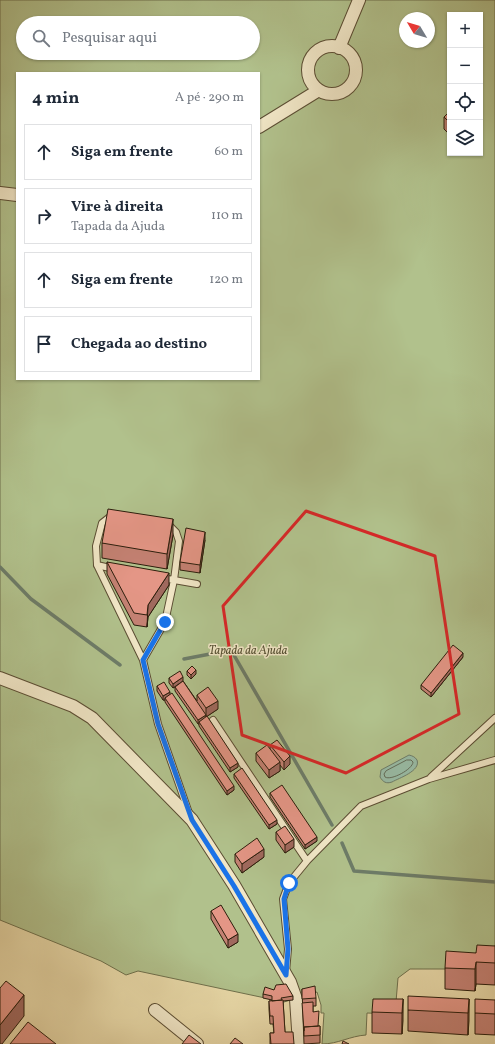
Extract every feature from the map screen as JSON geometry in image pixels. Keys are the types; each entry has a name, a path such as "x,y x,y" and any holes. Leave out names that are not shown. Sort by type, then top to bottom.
{"street":[{"path":"339,48 359,0"},
{"path":"333,46 339,48 345,50 353,59 355,65 354,78 348,88 331,94 319,90 311,81 309,75 310,63 312,57 321,49 333,46"},
{"path":"260,125 319,90"},
{"path":"0,193 16,195"},
{"path":"0,678 73,706 92,718 192,820 234,886 286,975 296,999 299,1044"},
{"path":"155,1010 197,1044"}],"lane":[{"path":"119,517 112,516 102,524 96,546 97,566 143,660 158,724 192,820"},
{"path":"143,660 165,622 174,580 179,541 176,532 167,523 160,522"},
{"path":"97,566 120,570"},
{"path":"151,576 197,584"},
{"path":"429,779 495,718"},
{"path":"213,720 307,861"},
{"path":"286,975 288,949 284,899 289,883 307,861 361,806 429,779 495,760"}],"highlighted area":[{"path":"306,511 435,556 459,714 346,773 242,735 223,606"}],"green space":[{"name":"Tapada da Ajuda","path":"0,0 495,0 495,966 472,969 410,969 398,978 395,1014 367,1013 366,1035 328,1044 322,1044 324,1013 321,1013 321,1005 317,992 284,1002 138,971 126,975 101,961 0,920"}],"water":[{"path":"409,755 417,760 416,768 413,771 390,783 386,783 382,780 380,777 381,770"}],"building":[{"path":"108,509 173,519 167,554 102,543"},
{"path":"186,528 205,532 200,565 180,562"},
{"path":"107,562 169,573 148,605 147,615 134,613"},
{"path":"453,645 463,653 431,693 421,685"},
{"path":"192,666 196,670 191,675 187,671"},
{"path":"180,671 183,677 173,684 169,678"},
{"path":"183,681 206,715 198,720 175,687"},
{"path":"164,682 170,692 163,696 157,686"},
{"path":"208,687 218,701 206,708 197,695"},
{"path":"172,693 234,786 227,791 165,698"},
{"path":"207,716 238,763 230,768 199,722"},
{"path":"277,740 290,756 284,762 270,745"},
{"path":"267,745 280,762 269,770 256,753"},
{"path":"242,768 277,820 269,825 234,774"},
{"path":"282,785 317,837 305,845 270,793"},
{"path":"285,826 294,839 285,845 276,832"},
{"path":"257,838 264,849 242,864 235,854"},
{"path":"221,905 238,934 228,940 211,911"},
{"path":"477,945 495,946 495,963 476,962 475,969 445,968 446,951 476,953"},
{"path":"6,981 24,995 0,1025 0,988"},
{"path":"286,984 293,996 281,998 282,1000 272,1001 272,996 263,994 265,987 274,990 276,985"},
{"path":"315,986 316,998 302,999 302,989"},
{"path":"408,996 469,999 468,1013 408,1010"},
{"path":"373,999 403,999 402,1013 372,1012"},
{"path":"475,999 495,1000 495,1014 475,1013"},
{"path":"283,1000 285,1032 293,1032 294,1044 271,1044 270,1033 274,1033 273,1016 270,1016 269,1001"},
{"path":"313,1002 313,1012 319,1011 318,1026 304,1027 304,1031 302,1003"},
{"path":"28,1022 56,1044 10,1044"},
{"path":"320,1026 320,1035 304,1036 304,1027"},
{"path":"189,1035 201,1044 182,1044"},
{"path":"235,1038 243,1044 230,1044"},
{"path":"343,1041 349,1044 342,1044"}],"waterway":[{"path":"0,567 31,599 120,665"},
{"path":"184,659 231,650 332,825"},
{"path":"342,843 354,871 495,882"}],"route":[{"path":"165,622 143,660 158,724 192,820 234,886 286,975 288,949 284,899 289,883"}]}
